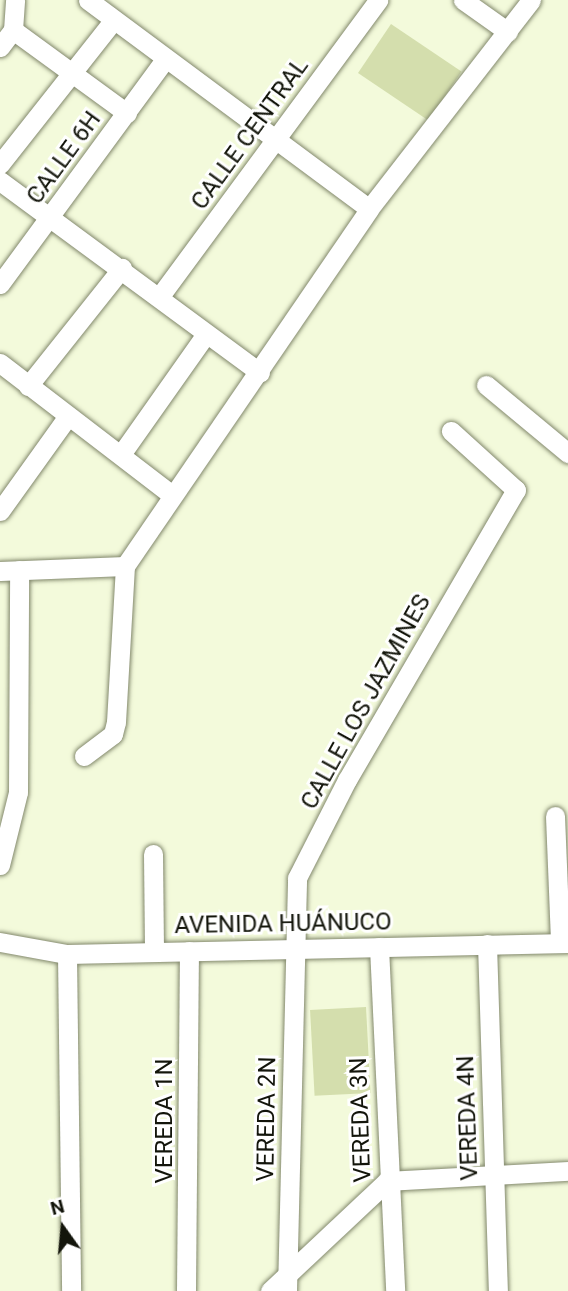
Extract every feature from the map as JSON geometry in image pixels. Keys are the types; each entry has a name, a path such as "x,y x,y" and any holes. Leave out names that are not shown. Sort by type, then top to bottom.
{"street":[{"path":"0,47 13,30 15,0"},
{"path":"88,0 275,142 369,209"},
{"name":"CALLE CENTRAL","path":"160,296 379,0"},
{"path":"463,0 508,32"},
{"path":"84,756 113,734 116,722 125,566 172,495 260,373 369,209 531,0"},
{"path":"0,164 113,21"},
{"path":"13,30 72,70 127,113"},
{"name":"CALLE 6H","path":"0,284 52,219 165,58"},
{"path":"0,181 160,296 260,373"},
{"path":"28,386 122,268"},
{"path":"122,453 206,334"},
{"path":"0,363 68,416 122,453 172,495"},
{"path":"486,385 568,453"},
{"path":"0,511 68,416"},
{"name":"CALLE LOS JAZMINES","path":"295,949 297,878 347,780 516,490 451,431"},
{"path":"0,864 18,792 10,571 125,566"},
{"path":"555,816 564,943"},
{"path":"153,853 154,952"},
{"name":"AVENIDA HUÁNUCO","path":"0,942 68,954 564,943"},
{"name":"VEREDA 4N","path":"487,944 498,1291"},
{"name":"VEREDA 3N","path":"379,947 387,1181 395,1291"},
{"name":"VEREDA 2N","path":"287,1283 295,949"},
{"name":"VEREDA 1N","path":"186,1291 189,951"},
{"path":"68,954 71,1291"},
{"path":"270,1291 287,1283 387,1181 494,1172 568,1171"}],"green space":[{"path":"391,24 461,72 428,120 358,73"},
{"path":"366,1007 371,1093 315,1096 310,1010"}]}
